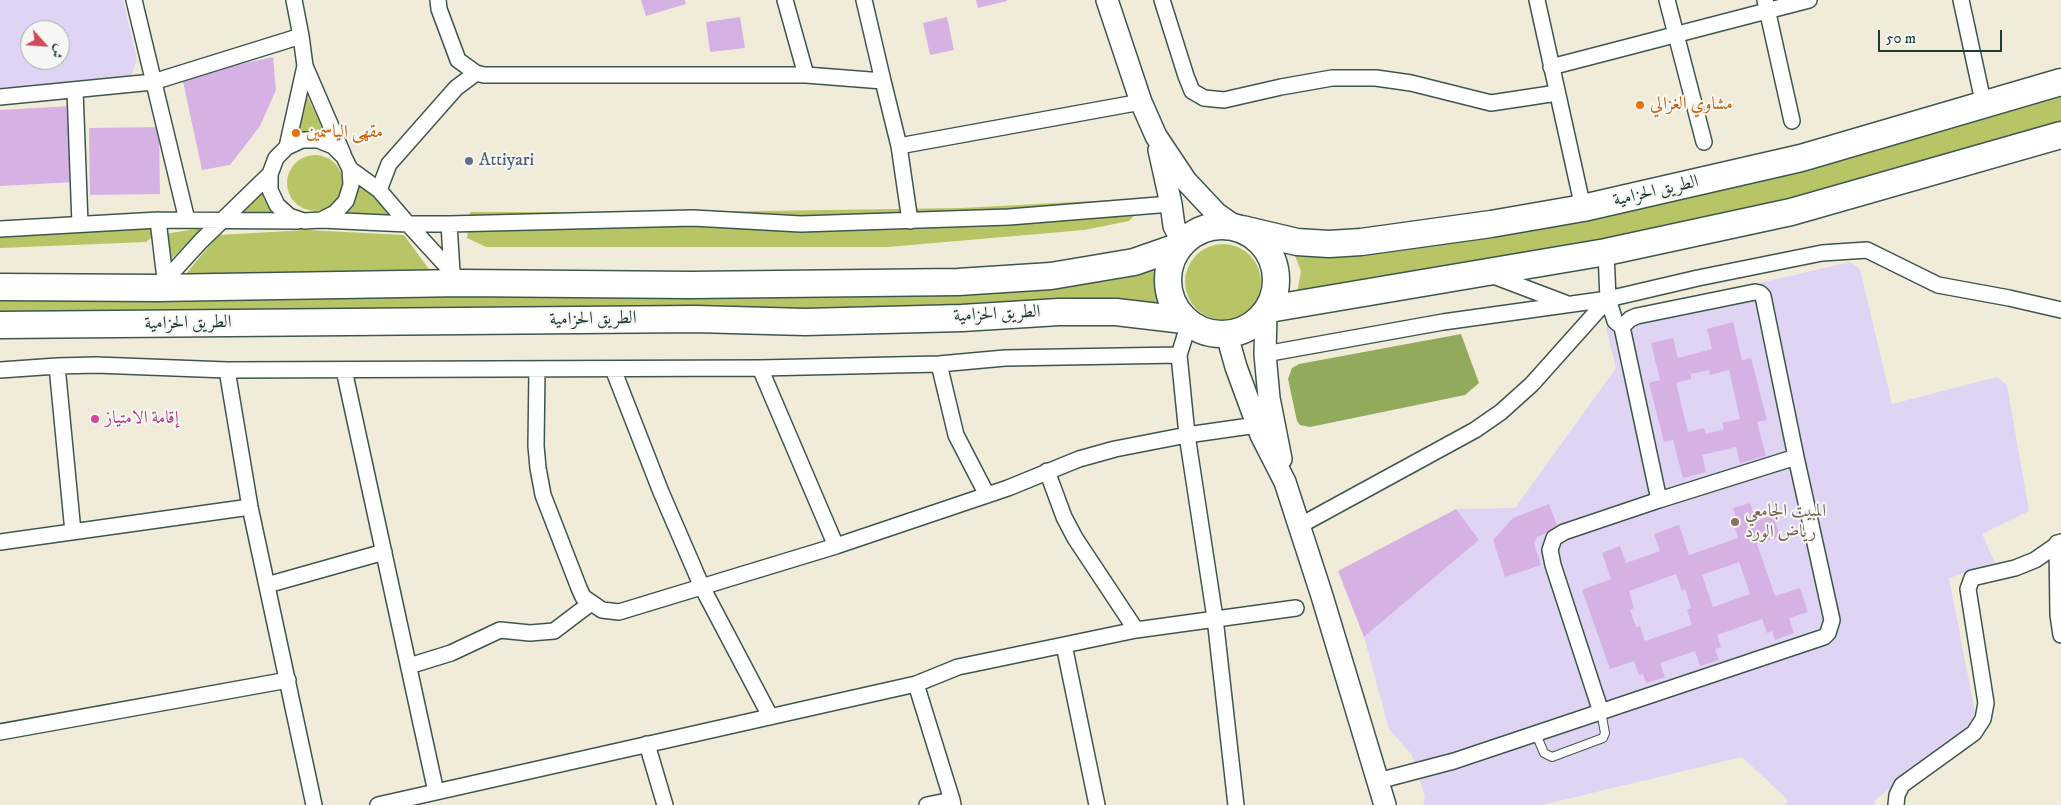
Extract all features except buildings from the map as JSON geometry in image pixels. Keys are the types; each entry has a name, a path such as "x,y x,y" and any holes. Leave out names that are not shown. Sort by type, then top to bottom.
{"highway":[{"name":"الطريق الحزامية","path":"0,287 457,277 690,285 1008,280 1051,276 1134,262 1182,244 1192,235 1208,228 1225,226 1297,242 1329,244 1362,242 1491,224 1583,208 1801,158 2061,82"},
{"path":"1267,312 1606,252 1791,212 2061,135"},
{"path":"1227,335 1242,331 1255,324 1267,312 1275,295 1277,279 1274,263 1267,249 1256,237 1239,228"},
{"path":"1182,244 1172,260 1168,276 1169,292 1175,307 1186,321"},
{"name":"الطريق الحزامية","path":"0,325 695,319 805,322 952,318 1059,312 1116,312 1186,321 1198,329 1212,334 1227,335"}],"main road":[{"path":"1107,0 1141,102 1156,136 1186,181 1216,213 1239,228"},
{"path":"1156,136 1174,226 1182,244"},
{"path":"1267,312 1265,354 1269,398 1285,482 1385,805"},
{"path":"1227,335 1236,367 1257,425 1285,482"}],"street":[{"path":"134,0 188,220"},
{"path":"294,0 305,66 347,163 351,185 346,201 335,213 321,220"},
{"path":"438,0 439,9 458,60 476,74 536,76 806,75 883,81"},
{"path":"785,0 806,75"},
{"path":"864,0 899,146 910,221"},
{"path":"1162,0 1192,91 1204,98 1224,100 1332,78 1367,78 1411,82 1491,103 1557,93"},
{"path":"1537,0 1583,208"},
{"path":"1667,0 1704,142"},
{"path":"1551,67 1675,35 1766,5 1808,0"},
{"path":"1961,0 1984,106"},
{"path":"1766,5 1792,121"},
{"path":"0,97 153,82 301,36"},
{"path":"287,146 305,66"},
{"path":"379,190 388,164 456,88 476,74"},
{"path":"75,90 80,224"},
{"path":"899,146 1141,102"},
{"path":"304,221 289,216 277,205 270,190 270,174 276,158 287,146 302,140 318,140 333,146 347,163 379,190 457,277"},
{"path":"162,283 222,220 270,174"},
{"path":"0,229 158,220 321,220 449,224 693,218 801,224 1009,217 1171,204"},
{"path":"158,220 162,283"},
{"path":"449,224 457,277"},
{"path":"1265,354 1444,322 1608,299 1698,278 1822,253 1867,250 1938,286 2009,298 2061,310"},
{"path":"1606,252 1608,299 1615,321 1622,327 1659,500"},
{"path":"1485,272 1566,304"},
{"path":"1378,781 1454,761 1824,636 1828,633 1832,620 1763,296 1755,292 1637,316 1630,319 1622,327"},
{"path":"1299,526 1475,430 1488,421 1532,384 1608,299"},
{"path":"1186,321 1179,355 1187,435 1215,618 1236,805"},
{"path":"0,370 57,366 227,370 537,368 613,370 939,364 1005,358 1179,355"},
{"path":"939,364 956,435 987,495"},
{"path":"57,366 73,532"},
{"path":"537,368 536,446 543,495 583,597 602,610 619,612 836,546 987,495 1079,459 1187,435 1257,425"},
{"path":"760,368 836,546"},
{"path":"227,370 250,507 314,805"},
{"path":"344,370 436,792"},
{"path":"613,370 702,587 770,716"},
{"path":"1601,712 1553,565 1550,550 1554,538 1564,532 1796,456"},
{"path":"1047,471 1064,517 1075,538 1136,630"},
{"path":"0,542 250,507"},
{"path":"2059,542 2058,615 2061,635"},
{"path":"1896,805 1897,795 1902,785 1974,733 1983,719 1986,703 1968,588 1972,578 2014,568 2035,560 2059,542"},
{"path":"266,585 384,552"},
{"path":"409,666 451,652 500,630 530,633 554,631 590,603"},
{"path":"378,805 916,684 958,667 1136,630 1296,608"},
{"path":"1064,645 1097,805"},
{"path":"0,732 288,680"},
{"path":"916,684 952,802 927,805"},
{"path":"647,744 665,805"}],"lane":[{"path":"1536,734 1544,753 1552,757 1603,738 1605,733 1601,712"}],"shaded area":[{"path":"0,0 123,0 137,59 131,76 121,80 0,88"},
{"name":"المبيت الجامعي رياض الورد","path":"1850,262 1860,269 1892,404 1997,377 2007,385 2029,511 1982,534 1995,563 1949,578 1975,712 1968,727 1874,801 1875,805 1785,805 1788,800 1742,757 1542,805 1423,805 1425,797 1412,755 1389,729 1364,637 1478,541 1456,509 1515,508 1616,368 1606,328 1626,314"}],"green space":[{"path":"302,85 329,142 299,140"},
{"path":"2061,93 2061,124 1843,186 1735,212 1599,241 1406,274 1296,299 1301,271 1293,251 1326,251"},
{"path":"315,155 326,157 335,163 341,172 343,183 341,194 335,203 326,209 315,211 304,209 295,203 289,194 287,183 289,172 295,163 304,157"},
{"path":"351,179 370,194 393,216 341,212"},
{"path":"262,181 264,199 277,216 219,216"},
{"path":"1151,198 1129,221 1084,230 888,247 486,247 467,238 470,212 697,212 961,208"},
{"path":"161,217 161,231 146,242 0,248 0,221"},
{"path":"203,228 168,262 164,234"},
{"path":"306,230 404,235 431,272 186,274 218,235"},
{"path":"1223,244 1238,247 1250,255 1258,267 1261,282 1258,297 1250,309 1238,317 1223,320 1208,317 1196,309 1188,297 1185,282 1188,267 1196,255 1208,247"},
{"path":"1153,267 1160,307 892,309 693,307 0,313 0,298 1011,288 1099,281"},
{"path":"1461,334 1479,383 1465,395 1310,427 1300,425 1297,421 1288,379 1292,368 1299,364"}],"place":[{"name":"مشاوي الغزالي","path":"1640,105"},
{"name":"مقهى الياسمين","path":"296,133"},
{"name":"Attiyari","path":"469,161"},
{"name":"إقامة الامتياز","path":"95,419"},
{"name":"المبيت الجامعي رياض الورد","path":"1735,522"}]}
